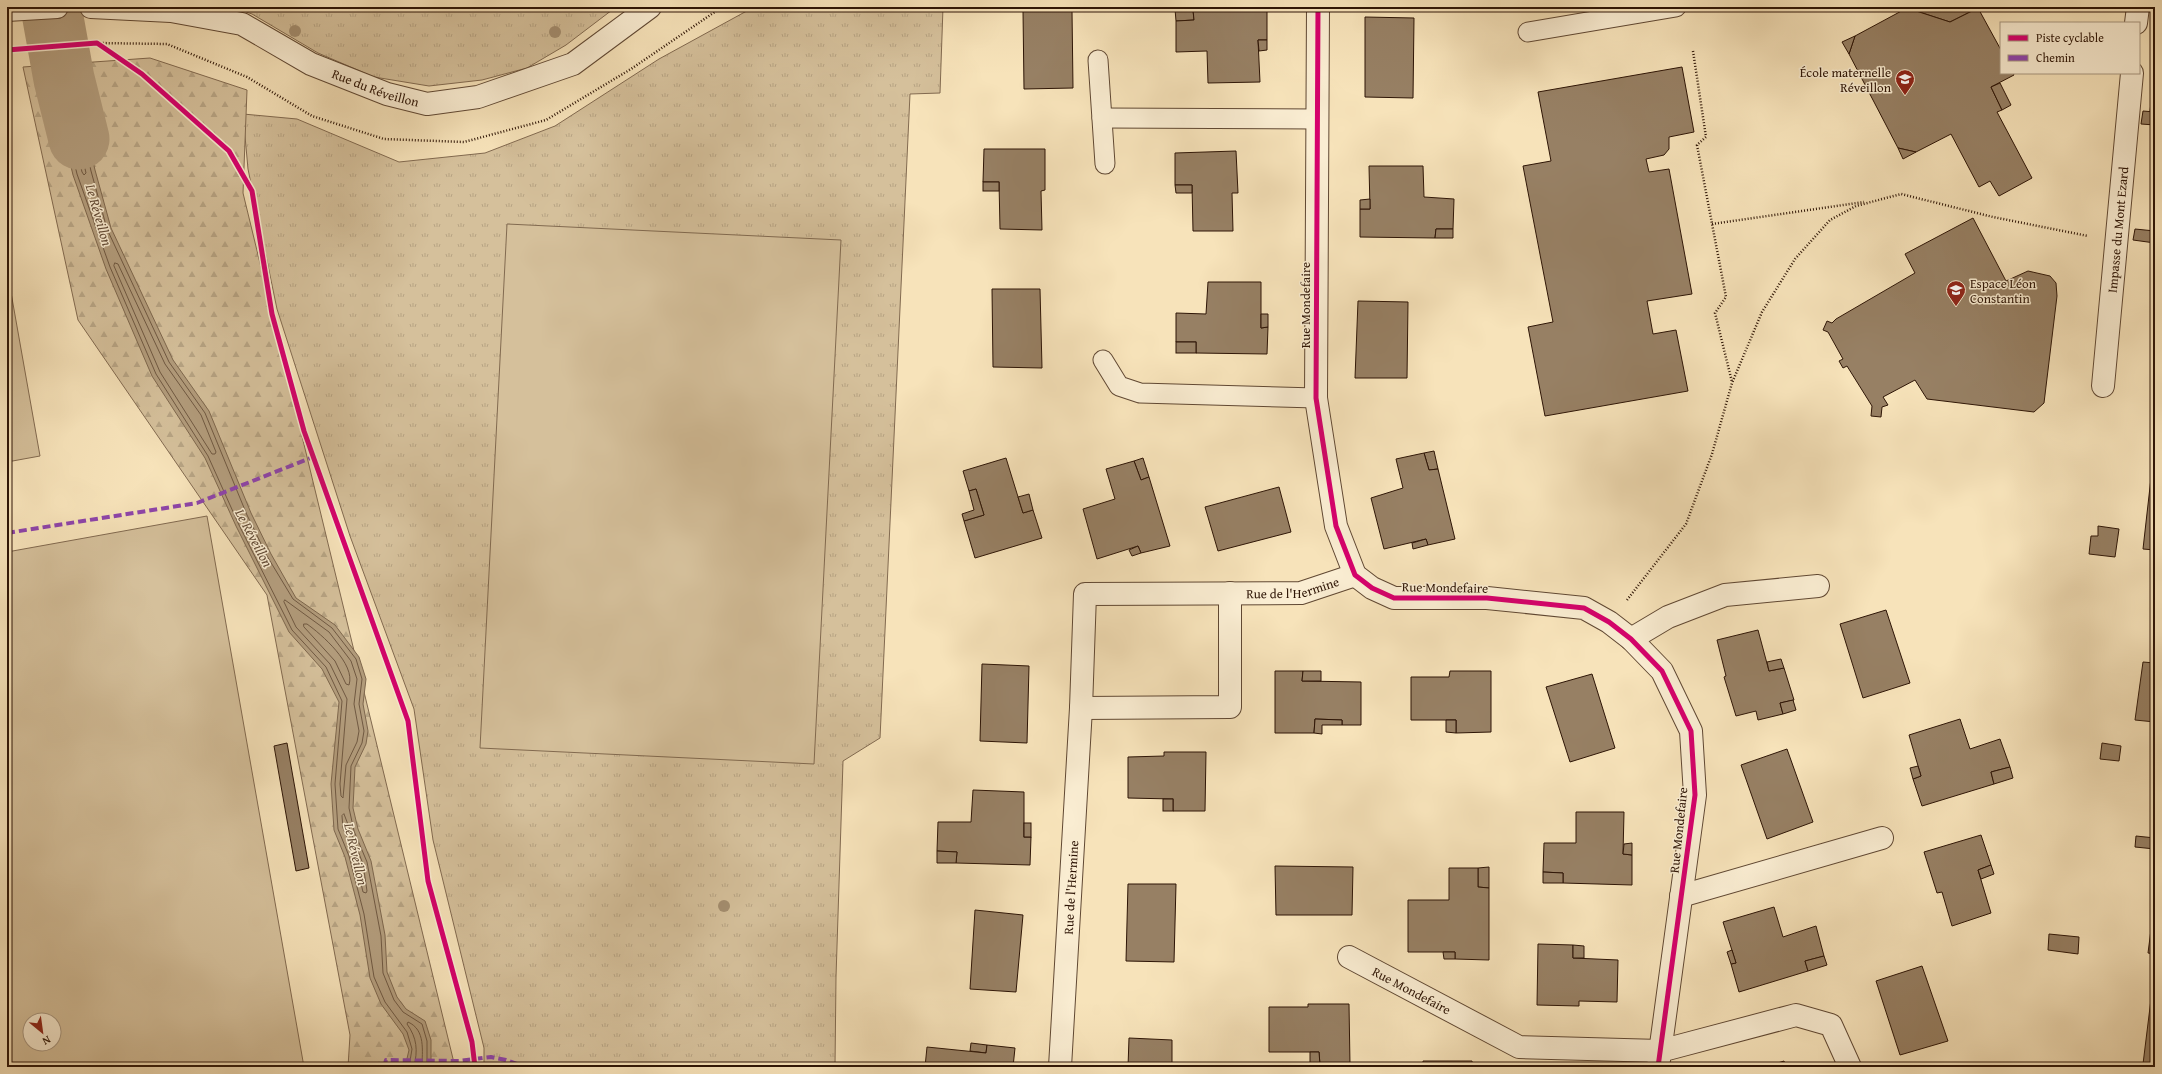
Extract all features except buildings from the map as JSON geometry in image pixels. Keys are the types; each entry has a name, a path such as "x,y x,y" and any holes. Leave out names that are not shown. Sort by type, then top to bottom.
{"street":[{"name":"Rue du Réveillon","path":"91,7 171,11 242,24 311,64 387,94 427,104 478,97 573,64 650,7"},
{"name":"Rue Mondefaire","path":"1318,7 1316,398 1336,526 1355,575 1372,588 1394,598 1487,598 1584,608 1609,622 1631,638 1662,671 1690,731 1695,795 1659,1059"},
{"path":"2136,22 2138,7"},
{"path":"7,10 47,8"},
{"name":"Impasse du Mont Ezard","path":"2103,386 2132,74"},
{"name":"Rue de l'Hermine","path":"1060,1067 1081,708 1084,594 1301,593 1355,575"},
{"path":"1631,638 1668,617 1725,595 1818,586"},
{"name":"Rue de l'Hermine","path":"1081,708 1230,707 1230,593"},
{"path":"1681,896 1882,838"},
{"name":"Rue Mondefaire","path":"1349,957 1519,1048 1659,1059 1796,1015 1831,1025 1850,1067"}],"lane":[{"path":"1528,32 1607,13 1676,7"},
{"path":"1098,60 1105,164"},
{"path":"1102,118 1317,119"},
{"path":"1103,360 1119,386 1140,393 1316,398"}],"path":[{"path":"7,50 96,43"},
{"path":"1694,51 1706,138 1697,145 1726,297 1715,313 1732,383"},
{"path":"1609,622 1653,569 1686,524 1712,454 1732,383 1762,312 1795,259 1830,220 1856,206 1901,194 1993,217 2117,241"},
{"path":"1712,224 1878,200"}],"green space":[{"path":"232,7 616,7 566,45 527,68 482,80 429,86 374,77 318,53 252,14"},
{"path":"754,7 943,7 940,93 910,94 880,738 843,761 836,977 835,1067 484,1067 484,1048 433,840 414,709 350,536 277,309 248,169 243,114 297,119 399,162 485,153 555,126 659,59"},
{"path":"150,58 247,90 243,193 455,1067 348,1067 350,1035 267,595 78,320 23,67"},
{"path":"507,224 841,240 814,764 480,748"},
{"path":"7,270 40,456 7,462"},
{"path":"207,516 304,1067 7,1067 7,552"}],"water":[{"path":"78,55 74,80 95,170 111,228 173,360 209,411 251,513 271,554 296,598 335,625 359,657 366,679 363,704 368,731 366,744 355,767 353,808 358,829 371,861 385,935 387,972 397,997 406,1009 425,1021 431,1040 431,1067 405,1067 409,1050 403,1034 381,1004 370,978 360,915 345,857 334,830 331,784 339,702 322,669 289,632 236,526 205,458 152,376 106,269 73,175 45,58"}],"waterway":[{"name":"Le Réveillon","path":"51,7 64,79 79,139"}],"marked path":[{"path":"7,533 197,503 313,457"},
{"path":"384,1067 386,1060 459,1061 491,1057 506,1060 525,1067"}],"cycle path":[{"path":"1318,7 1316,398 1336,526 1355,575 1372,588 1394,598 1487,598 1584,608 1609,622 1631,639 1662,671 1691,731 1695,795 1658,1067"},
{"path":"7,50 97,43 142,74 229,151 252,191 272,314 304,431 408,721 428,881 472,1042 475,1067"}],"place":[{"name":"École maternelle Réveillon","path":"1905,96"},
{"name":"Espace Léon Constantin","path":"1956,307"}]}
